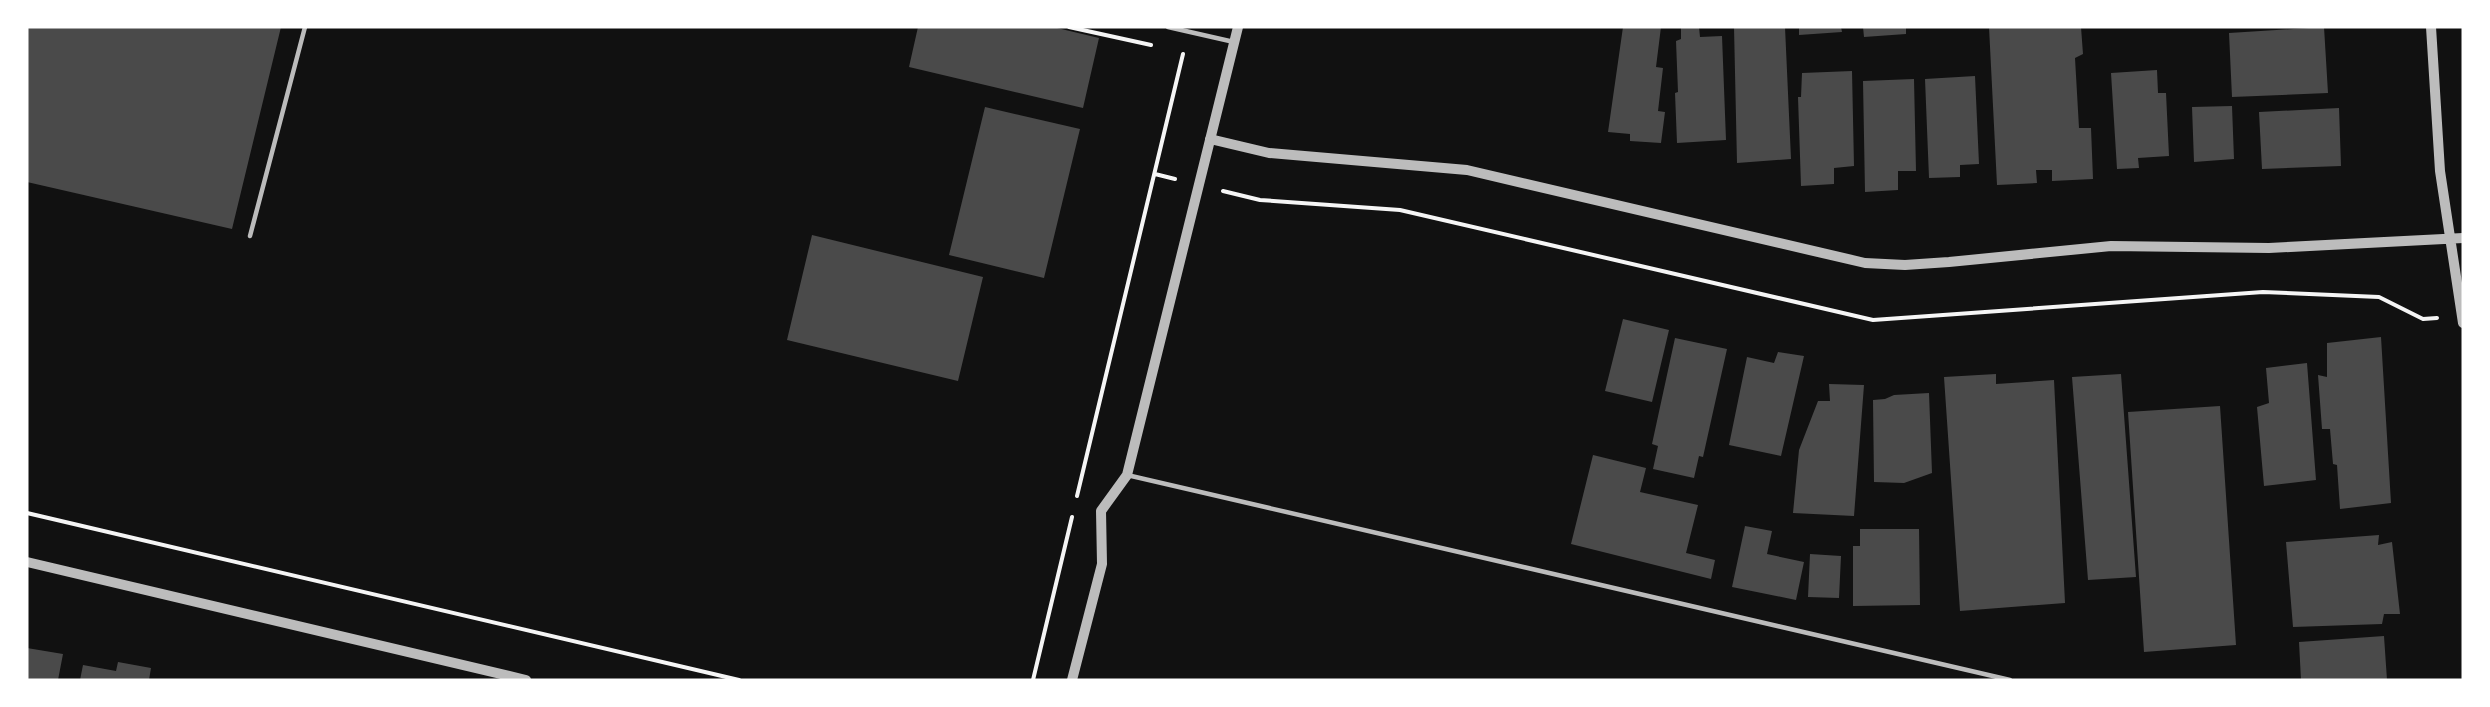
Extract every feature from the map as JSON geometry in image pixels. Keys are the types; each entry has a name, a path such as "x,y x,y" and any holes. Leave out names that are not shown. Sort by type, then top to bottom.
{"street":[{"path":"1072,680 1102,564 1101,511 1127,475 1238,27"},
{"path":"2431,27 2440,171 2463,323"},
{"path":"1210,140 1269,153 1467,170 1865,263 1905,265 1938,263 2111,246 2269,248 2463,238"},
{"path":"27,562 526,680"}],"lane":[{"path":"250,236 305,27"},
{"path":"1168,27 1234,42"},
{"path":"1127,475 2010,680"}],"path":[{"path":"1069,27 1154,46"},
{"path":"1033,680 1188,31"},
{"path":"27,513 739,680"}],"building":[{"path":"27,27 281,27 232,229 27,182"},
{"path":"918,27 1053,27 1099,38 1083,108 909,67"},
{"path":"1623,27 1661,27 1656,67 1663,68 1658,111 1665,112 1661,143 1630,141 1630,134 1608,132"},
{"path":"1681,27 1699,27 1700,37 1722,36 1726,140 1677,143 1676,41 1681,39"},
{"path":"1734,27 1785,27 1791,159 1737,163"},
{"path":"1799,27 1841,27 1842,32 1799,35"},
{"path":"1863,27 1906,27 1906,34 1864,37"},
{"path":"1989,27 2081,27 2083,54 2075,58 2079,128 2091,128 2093,179 2052,181 2052,170 2036,170 2037,183 1997,185"},
{"path":"2324,27 2328,93 2232,97 2229,33"},
{"path":"2157,70 2158,93 2166,93 2169,156 2138,158 2139,168 2117,169 2111,73"},
{"path":"1852,71 1854,166 1834,168 1834,184 1801,186 1798,97 1801,97 1802,73"},
{"path":"1975,76 1979,164 1960,165 1960,177 1929,178 1925,79"},
{"path":"1914,79 1916,171 1898,171 1898,190 1865,192 1863,81"},
{"path":"2232,106 2234,159 2194,162 2192,107"},
{"path":"985,107 1080,129 1044,278 949,255"},
{"path":"2339,108 2341,166 2262,169 2259,112"},
{"path":"812,235 983,277 958,381 787,340"},
{"path":"1623,319 1669,330 1652,402 1605,391"},
{"path":"2381,337 2391,503 2340,509 2337,465 2333,464 2330,429 2322,429 2318,375 2327,377 2327,343"},
{"path":"1675,338 1727,349 1703,457 1699,456 1694,478 1653,469 1658,446 1652,444"},
{"path":"1778,352 1804,356 1781,456 1729,445 1747,357 1774,363"},
{"path":"2307,363 2316,480 2264,486 2257,407 2269,403 2266,368"},
{"path":"1996,374 1996,384 2054,380 2065,603 1960,611 1944,377"},
{"path":"2121,374 2136,577 2088,580 2072,377"},
{"path":"1829,384 1864,385 1854,516 1793,513 1799,450 1818,401 1830,401"},
{"path":"1929,393 1932,473 1904,483 1874,482 1873,400 1885,399 1894,395"},
{"path":"2220,406 2236,645 2144,652 2128,412"},
{"path":"1593,455 1646,468 1640,492 1698,505 1686,553 1715,560 1711,579 1571,544"},
{"path":"1745,526 1772,531 1767,554 1804,562 1796,600 1732,587"},
{"path":"1860,529 1919,529 1920,605 1853,606 1853,546 1860,546"},
{"path":"2379,535 2378,545 2392,542 2400,614 2384,614 2382,624 2293,627 2286,542"},
{"path":"1810,554 1841,556 1839,598 1808,597"},
{"path":"2384,636 2387,680 2301,680 2299,642"},
{"path":"27,648 63,654 58,680 27,680"},
{"path":"118,662 151,668 149,680 80,680 83,665 116,671"}]}
